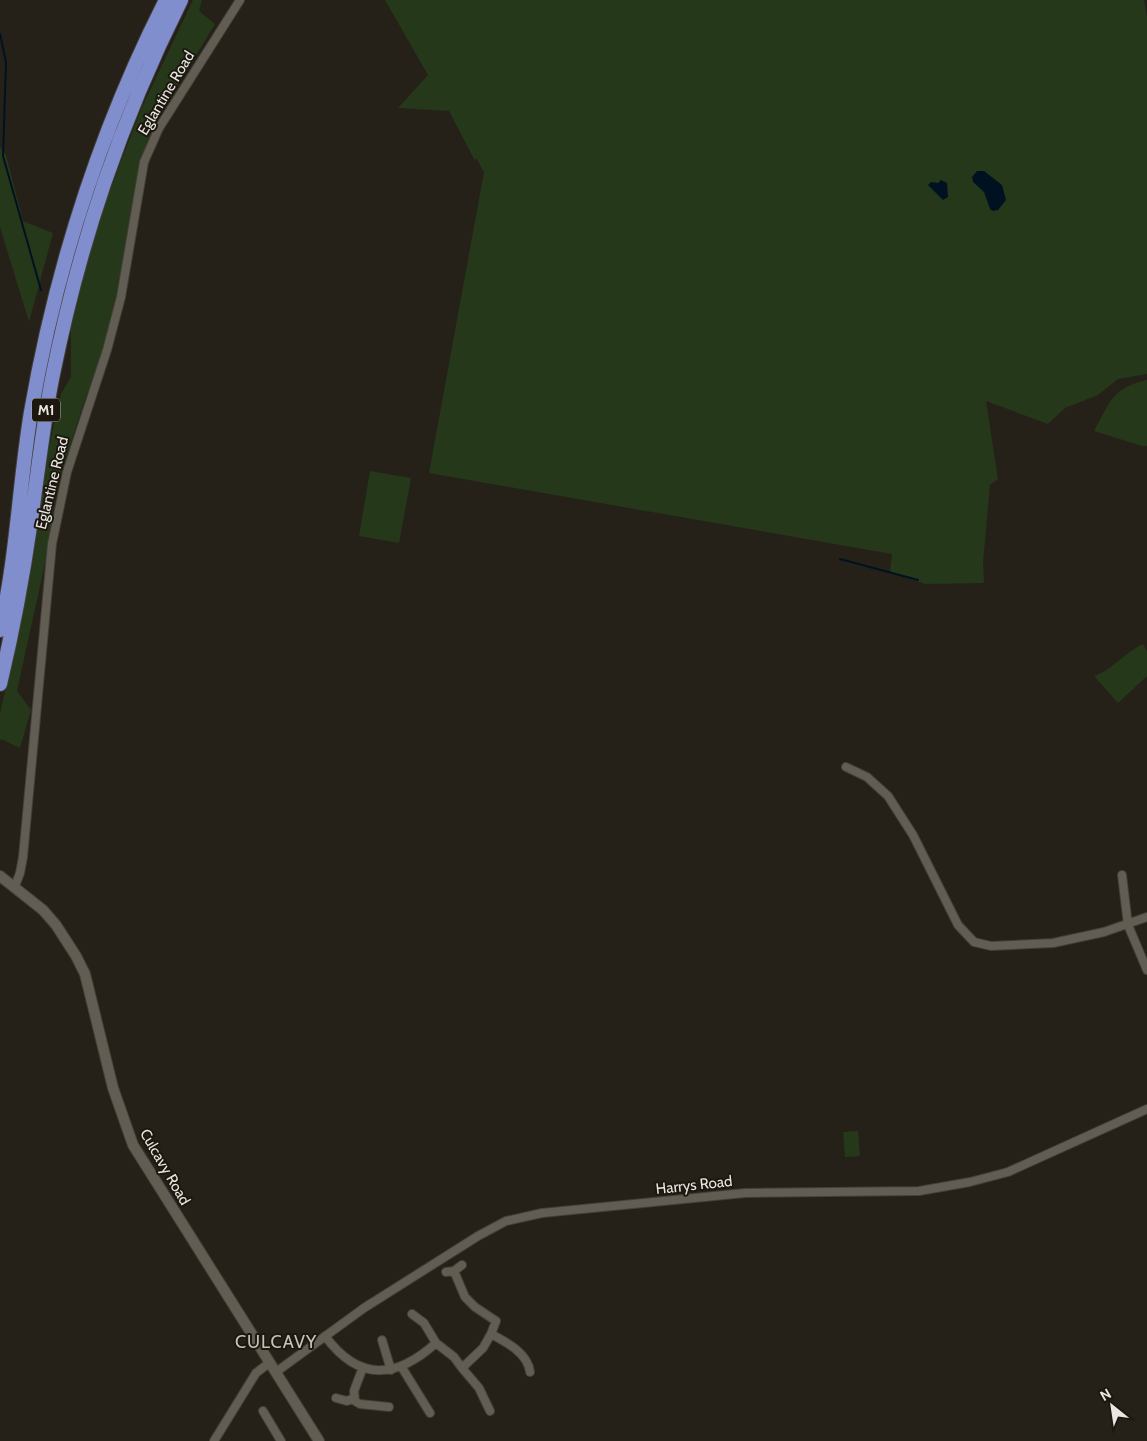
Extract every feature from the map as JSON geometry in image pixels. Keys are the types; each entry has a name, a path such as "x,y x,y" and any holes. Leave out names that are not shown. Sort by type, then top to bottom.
{"highway":[{"name":"M1","path":"0,630 31,414 61,273 78,214 115,109 166,0"},
{"name":"M1","path":"0,684 15,622 49,392 91,216 147,70 181,0"}],"street":[{"name":"Eglantine Road","path":"15,886 20,873 22,857 52,544 59,502 75,443 107,350 121,297 144,162 159,128 240,0"},
{"path":"846,767 868,777 888,796 913,835 958,925 974,942 991,946 1053,943 1128,924 1147,917"},
{"path":"1122,874 1128,924 1147,970"},
{"name":"Culcavy Road","path":"0,876 43,910 56,925 76,956 85,974 113,1088 133,1145 319,1441"},
{"name":"Harrys Road","path":"276,1372 324,1336 423,1270 497,1226 514,1219 542,1213 745,1193 919,1191 946,1188 1008,1172 1147,1109"},
{"path":"446,1272 454,1271 462,1265"},
{"path":"454,1271 465,1297 475,1307 496,1321 483,1348 462,1368"},
{"path":"412,1314 424,1323 436,1343 454,1357 479,1388 490,1411"},
{"path":"491,1334 521,1354 529,1366 530,1372"},
{"path":"324,1336 341,1354 363,1367 378,1372 391,1370 414,1361 436,1343"},
{"path":"382,1340 391,1370"},
{"path":"214,1441 256,1373 266,1363 270,1363"},
{"path":"401,1366 430,1413"},
{"path":"363,1367 354,1391 354,1398 360,1404 389,1407"},
{"path":"336,1398 347,1401 354,1398"},
{"path":"263,1410 281,1441"}],"green space":[{"path":"193,0 202,0 199,11 215,24 154,125 138,169 126,252 105,347 84,402 57,485 46,559 17,691 31,710 20,748 1,739 0,741 0,714 32,567 49,447 61,394 71,377 71,323 94,234 118,169 142,107"},
{"path":"385,0 1144,0 1147,17 1147,374 1118,379 1098,395 1065,408 1048,424 986,401 998,479 990,485 983,563 984,583 925,584 890,572 892,554 429,473 484,172 476,158 475,161 449,111 398,108 428,75"},
{"path":"0,147 6,155 23,221 53,233 29,322 0,227"},
{"path":"1147,380 1147,446 1094,431 1109,404 1119,392 1135,383"},
{"path":"370,471 411,478 399,543 359,536"},
{"path":"1143,644 1147,651 1147,676 1118,703 1094,676 1107,670"},
{"path":"858,1131 860,1156 845,1157 843,1132"}],"water":[{"path":"977,171 984,171 1002,185 1006,200 998,210 993,211 990,209 984,192 973,182 972,177"},
{"path":"941,180 947,183 948,197 943,200 928,185 931,182 938,183"}],"waterway":[{"path":"0,34 6,62 3,156 41,290"},
{"path":"840,559 918,580"}],"district":[{"name":"CULCAVY","path":"276,1342"}]}
